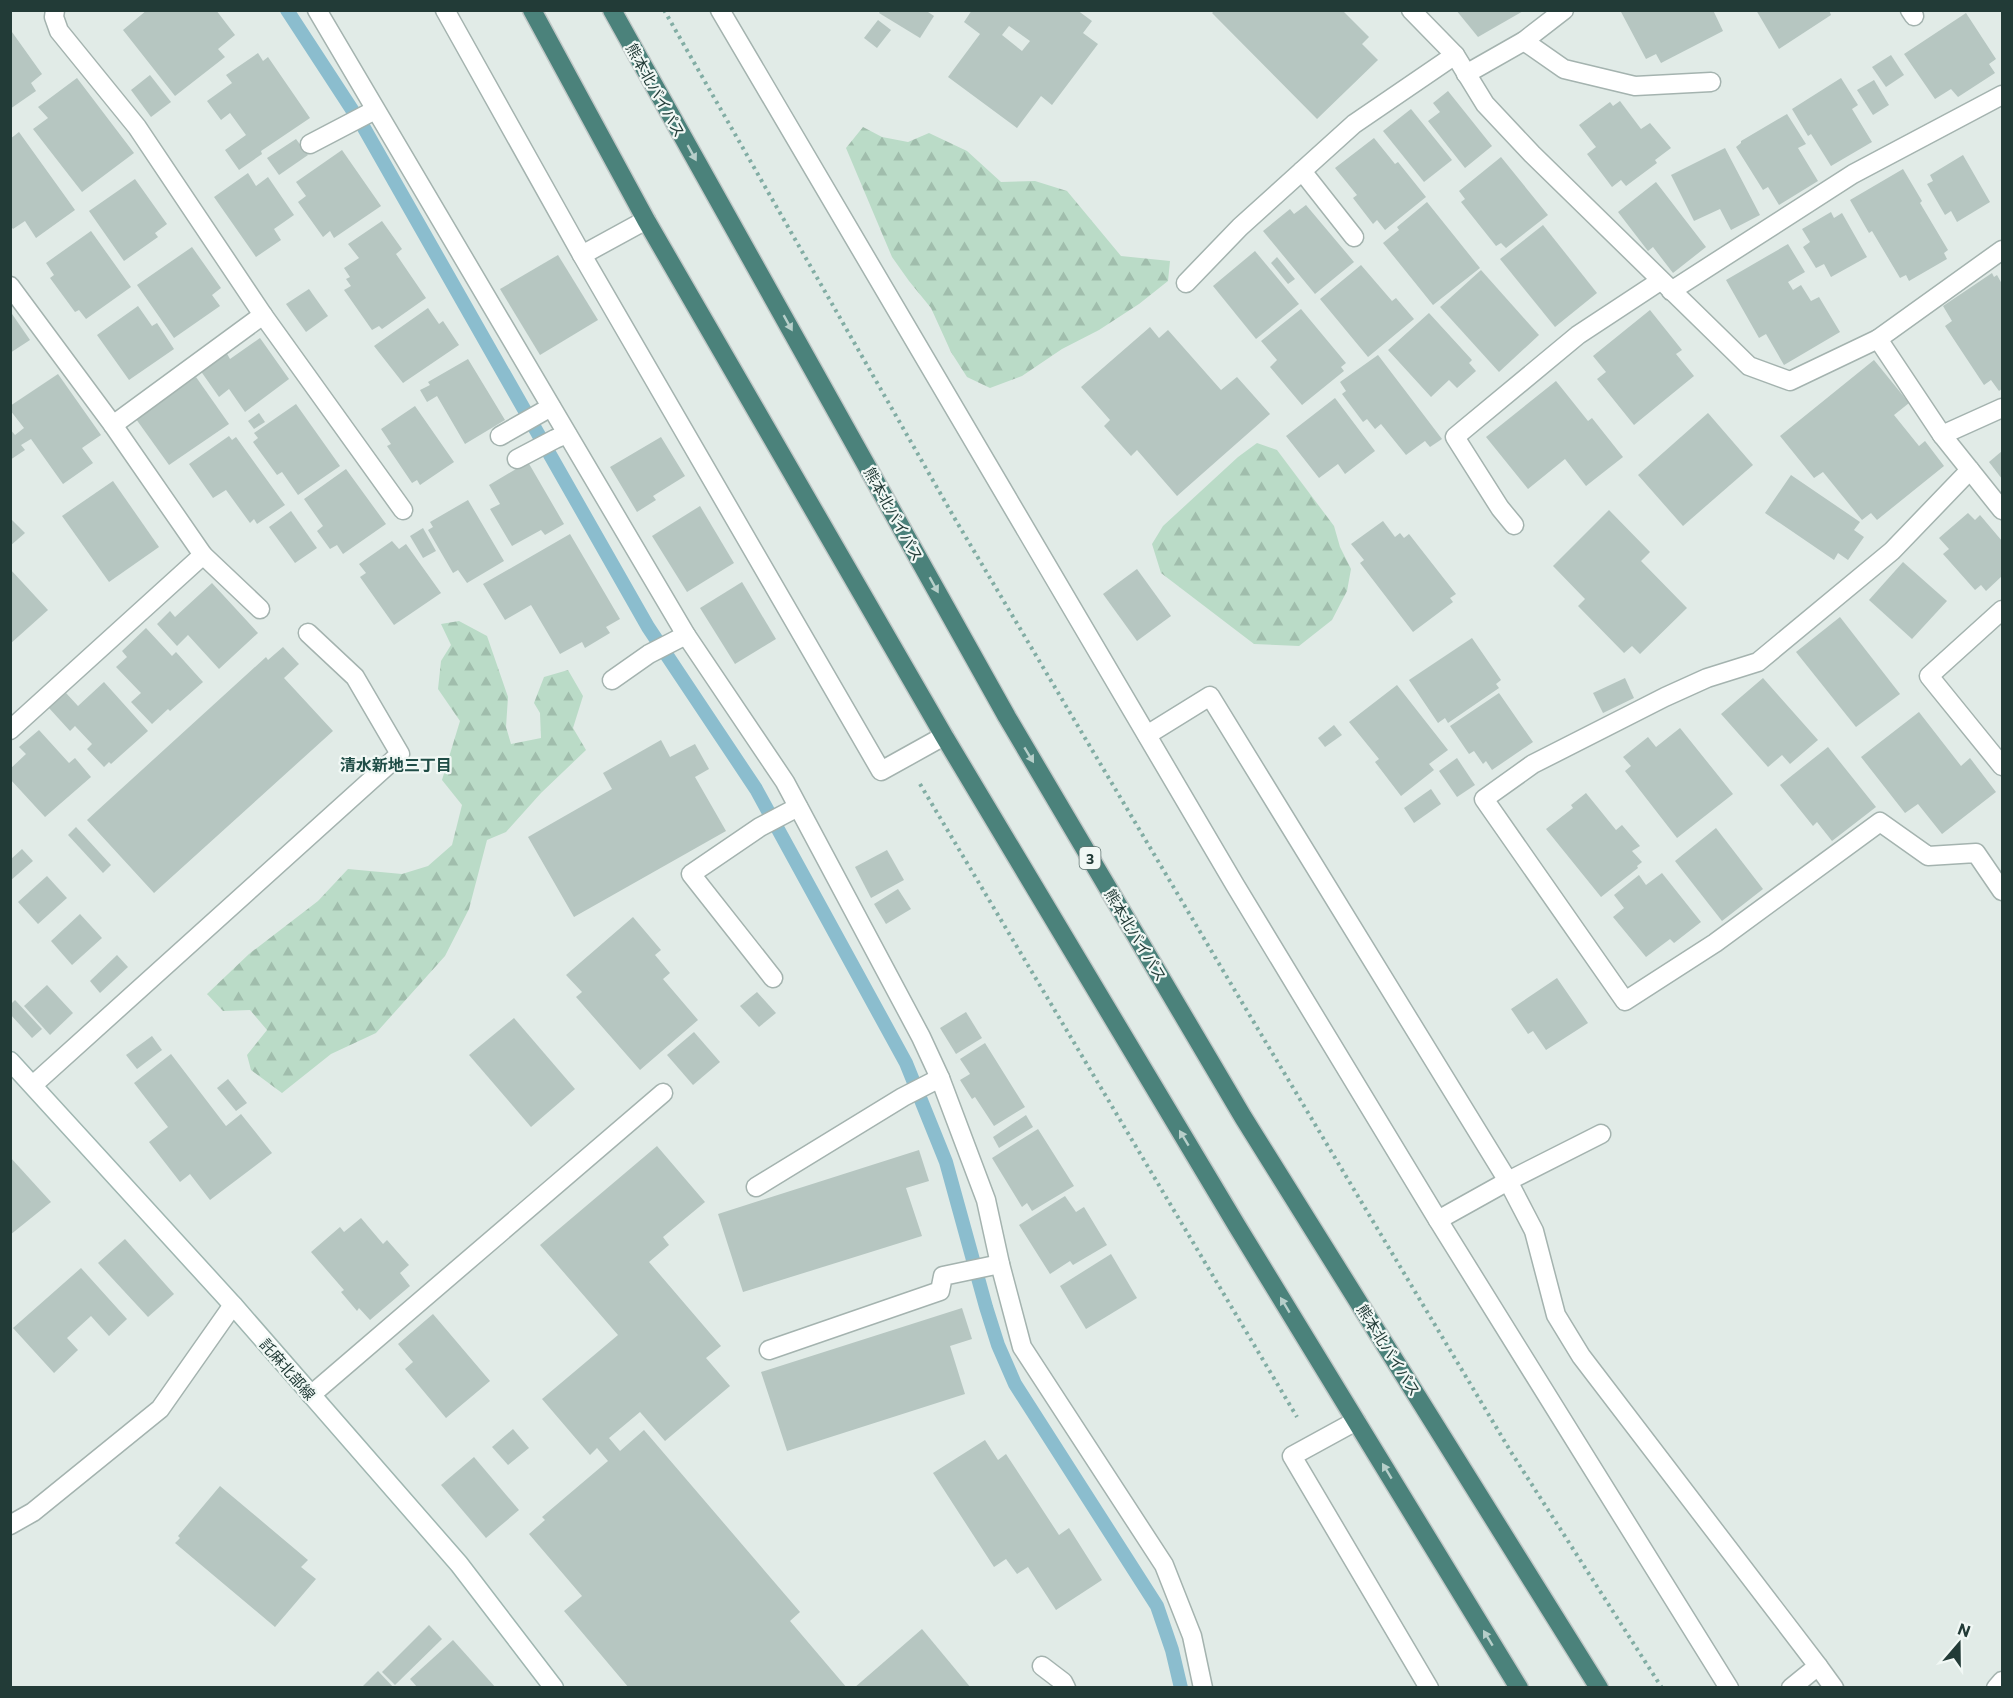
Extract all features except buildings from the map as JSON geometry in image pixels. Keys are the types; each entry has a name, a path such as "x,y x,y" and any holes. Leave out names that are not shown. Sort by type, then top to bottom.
{"highway":[{"path":"532,10 646,220 944,736 1519,1688"},
{"name":"熊本北バイパス","path":"612,10 1007,717 1244,1117 1599,1688"}],"street":[{"path":"55,10 54,17 59,31 137,127 263,315 403,510"},
{"path":"317,10 370,113 681,637 785,782 792,810 921,1037 935,1080 986,1200 994,1265 1022,1347 1164,1565 1192,1636 1203,1687"},
{"path":"445,10 582,255 881,771 944,736"},
{"path":"720,10 1235,885 1438,1220 1729,1688"},
{"path":"1411,10 1455,55 1485,104 1524,146 1749,366 1790,381 1878,339 2002,250"},
{"path":"1466,74 1524,41 1564,10"},
{"path":"1524,41 1564,69 1635,86 1711,82"},
{"path":"1186,283 1240,226 1354,124 1455,55"},
{"path":"1514,525 1500,508 1455,437 1578,335 1666,286 1853,174 2002,95"},
{"path":"310,144 370,113"},
{"path":"1302,171 1354,237"},
{"path":"582,255 646,220"},
{"path":"10,286 113,425 203,555 260,609"},
{"path":"113,425 263,315"},
{"path":"1878,339 1942,435 2002,510"},
{"path":"1942,435 2002,408"},
{"path":"508,432 545,410"},
{"path":"524,455 561,436"},
{"path":"1970,470 1892,551 1758,662 1707,678 1665,697 1533,764 1484,799 1625,1001 1715,944 1880,822 1928,856 1976,853 2002,891"},
{"path":"10,730 203,555"},
{"path":"2002,610 1929,676 2002,766"},
{"path":"33,1085 400,754 355,677 308,633"},
{"path":"612,680 650,654 681,637"},
{"path":"1147,735 1210,696 1508,1181 1534,1232 1556,1315 1581,1356 1834,1688"},
{"path":"773,978 691,874 760,827 792,810"},
{"name":"託麻北部線","path":"10,1061 233,1305 459,1564 554,1688"},
{"path":"756,1187 903,1097 935,1080"},
{"path":"311,1395 663,1093"},
{"path":"1438,1220 1508,1181 1601,1134"},
{"path":"769,1350 940,1291 944,1276 994,1265"},
{"path":"10,1525 33,1512 160,1409 233,1305"},
{"path":"1356,1421 1292,1456 1429,1688"},
{"path":"1042,1666 1063,1682 1066,1688"},
{"path":"1791,1688 1818,1666"},
{"path":"1996,1688 2002,1681"}],"path":[{"path":"664,10 955,519 1204,938 1511,1452 1662,1688"},
{"path":"904,758 1314,1445"}],"green space":[{"path":"863,127 882,137 908,142 929,133 967,151 1001,182 1035,181 1067,191 1121,256 1170,261 1168,281 1139,304 1099,330 1062,349 1022,376 990,388 967,377 951,352 931,308 892,257 846,148"},
{"path":"1257,443 1277,450 1334,526 1340,547 1351,569 1347,591 1332,620 1299,646 1254,644 1161,573 1152,544 1163,526 1238,457"},
{"path":"459,621 487,636 508,697 506,727 511,744 541,738 540,713 534,703 544,677 568,670 583,696 573,728 586,750 541,793 506,832 487,840 469,909 445,956 376,1033 331,1054 282,1093 251,1070 247,1055 267,1030 250,1010 223,1011 207,994 249,954 318,901 348,869 402,874 428,866 452,845 462,805 442,780 460,721 438,689 441,661 451,645 441,624"}],"waterway":[{"path":"287,10 364,128 648,627 756,789 906,1063 946,1162 986,1307 998,1345 1015,1384 1157,1606 1172,1650 1181,1688"}],"district":[{"name":"清水新地三丁目","path":"396,764"}]}
